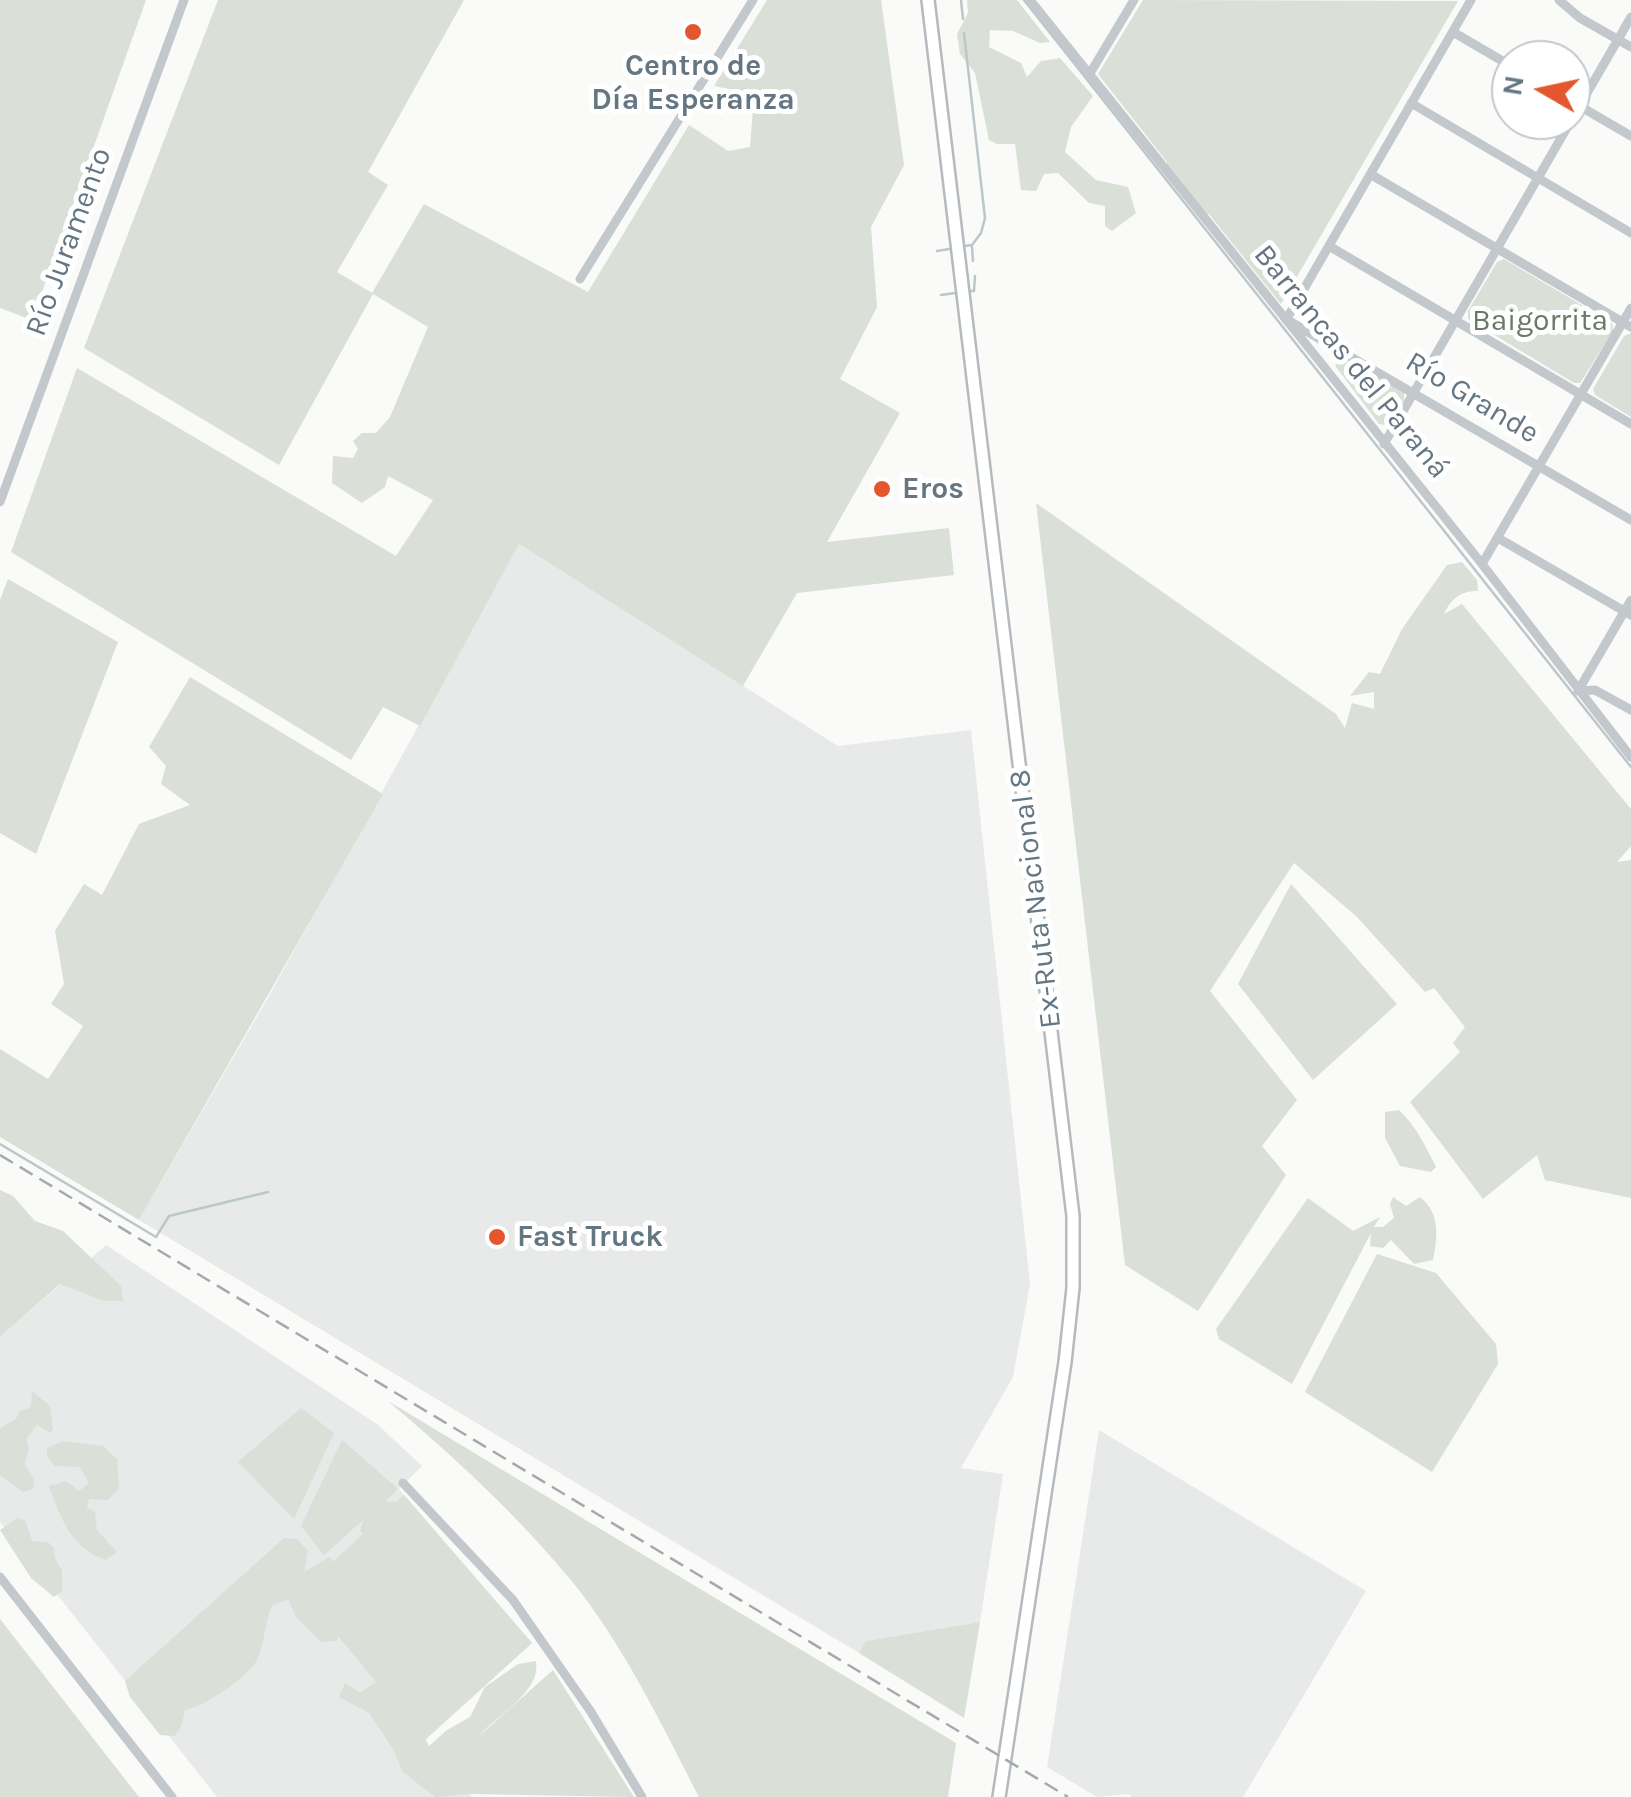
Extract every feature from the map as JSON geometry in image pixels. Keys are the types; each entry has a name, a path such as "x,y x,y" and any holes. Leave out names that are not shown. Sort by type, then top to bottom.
{"main road":[{"name":"Ex-Ruta Nacional 8","path":"928,0 1072,1216 1073,1288 1065,1362 1002,1796"}],"street":[{"name":"Río Juramento","path":"0,502 184,0"},
{"path":"580,279 753,0"},
{"name":"Barrancas del Paraná","path":"1030,0 1482,564 1631,757"},
{"path":"1089,75 1134,0"},
{"path":"1286,320 1471,0"},
{"path":"1559,0 1580,18 1631,47"},
{"path":"1591,80 1631,17"},
{"path":"1453,32 1491,54"},
{"path":"1411,103 1631,234"},
{"path":"1591,113 1631,136"},
{"path":"1384,444 1557,140"},
{"path":"1370,174 1627,325"},
{"path":"1329,246 1631,424"},
{"path":"1482,564 1581,394 1627,325 1631,308"},
{"name":"Río Grande","path":"1286,320 1631,520"},
{"path":"1498,538 1628,613"},
{"path":"1578,691 1628,613 1631,600"},
{"path":"1578,691 1594,690 1631,710"},
{"path":"403,1483 513,1600 591,1712 642,1797"},
{"path":"0,1577 172,1797"}],"shaded area":[{"path":"519,544 838,746 971,730 1030,1284 1013,1377 961,1468 1003,1474 980,1622 867,1641 859,1653 139,1220 269,996"},
{"path":"106,1245 377,1424 422,1466 399,1489 532,1643 425,1740 472,1797 217,1797 0,1522 0,1337"},
{"path":"1099,1430 1366,1591 1243,1797 1097,1797 1047,1767"}],"green space":[{"path":"0,0 146,0 32,320 0,308"},
{"path":"218,0 464,0 368,172 388,185 337,272 372,293 424,204 588,292 689,125 728,151 750,147 754,94 714,86 767,0 881,0 904,165 871,227 877,307 840,379 900,413 827,542 949,528 954,575 797,593 743,686 519,544 420,726 383,707 351,760 11,552 77,368 396,556 433,500 388,476 385,487 362,503 332,483 333,456 353,458 358,449 353,441 362,433 376,433 390,417 428,327 373,294 279,465 84,348"},
{"path":"967,0 1017,0 1050,42 1040,43 1013,31 990,30 989,47 1021,63 1027,77 1041,61 1060,58 1093,96 1071,127 1065,152 1096,180 1128,187 1136,213 1112,231 1105,226 1105,206 1089,203 1058,173 1044,174 1036,191 1021,190 1015,144 989,140 975,73 960,54 957,34 968,13"},
{"path":"1143,0 1458,1 1281,304 1209,214 1204,215 1167,169 1167,162 1098,74"},
{"name":"Baigorrita","path":"1504,259 1612,323 1613,331 1580,383 1468,319 1468,311 1497,262"},
{"path":"1631,333 1631,417 1595,395 1593,389 1624,336"},
{"path":"1344,356 1404,392 1404,399 1388,425 1379,424 1336,367 1335,360"},
{"path":"1036,503 1336,714 1345,728 1352,703 1374,709 1374,692 1350,696 1369,672 1380,674 1402,629 1447,565 1462,562 1477,580 1478,591 1457,597 1444,614 1462,604 1631,809 1631,846 1617,862 1631,860 1631,1198 1545,1180 1537,1155 1483,1199 1410,1102 1460,1052 1453,1043 1465,1027 1434,988 1425,992 1356,916 1294,863 1210,991 1297,1100 1262,1146 1286,1175 1198,1311 1125,1265"},
{"path":"8,579 118,642 36,854 0,833 0,600"},
{"path":"190,677 383,794 139,1220 0,1137 0,1049 48,1079 83,1026 51,1004 64,984 55,931 84,884 102,895 139,824 190,805 161,784 166,766 149,747"},
{"path":"1291,884 1397,1004 1313,1080 1238,984"},
{"path":"1399,1110 1416,1130 1436,1167 1431,1172 1400,1166 1385,1138 1385,1112"},
{"path":"0,1190 13,1196 35,1221 63,1231 121,1286 123,1301 104,1301 60,1284 0,1337"},
{"path":"1393,1197 1406,1206 1420,1197 1427,1203 1436,1234 1433,1260 1414,1264 1391,1240 1383,1248 1370,1246 1371,1233 1292,1384 1219,1339 1216,1329 1308,1198 1353,1231 1380,1217 1374,1227 1383,1227 1394,1218 1390,1204"},
{"path":"1377,1254 1436,1273 1496,1344 1498,1364 1432,1472 1305,1392"},
{"path":"32,1391 50,1406 53,1429 50,1433 37,1425 26,1439 29,1448 25,1464 34,1480 33,1489 23,1492 0,1475 0,1428 31,1407"},
{"path":"388,1401 956,1743 948,1797 699,1797 624,1657 570,1579 483,1486"},
{"path":"301,1408 334,1433 294,1519 238,1462"},
{"path":"342,1440 398,1489 385,1502 397,1501 404,1495 532,1643 426,1739 428,1747 470,1717 485,1687 518,1664 536,1661 536,1672 525,1692 479,1736 553,1670 634,1797 435,1797 403,1772 369,1713 339,1697 345,1683 360,1693 376,1682 339,1637 336,1641 321,1642 296,1617 288,1599 272,1606 260,1654 252,1667 225,1690 185,1710 175,1736 160,1735 130,1697 125,1681 284,1538 297,1539 308,1551 304,1572 330,1557 333,1562 363,1534 363,1520 324,1555 301,1526"},
{"path":"63,1441 103,1446 117,1459 119,1488 108,1500 89,1499 87,1508 95,1512 97,1530 117,1552 106,1560 76,1540 63,1521 49,1486 66,1481 79,1491 89,1483 80,1467 55,1466 47,1456 47,1448"},
{"path":"17,1518 25,1520 32,1541 48,1542 54,1548 62,1571 62,1591 54,1597 31,1578 0,1530"},
{"path":"0,1619 139,1797 0,1797"},
{"path":"980,1622 964,1718 859,1653 866,1641"}],"waterway":[{"path":"961,0 963,19"},
{"path":"1024,0 1631,767"},
{"path":"964,33 985,218 972,245 964,246"},
{"path":"972,247 973,261"},
{"path":"937,251 949,249"},
{"path":"970,291 974,291 975,276"},
{"path":"941,295 955,293"},
{"path":"0,1144 156,1237 169,1216 268,1192"}],"railway":[{"path":"0,1155 1068,1797"}],"place":[{"name":"Centro de Día Esperanza","path":"693,32"},
{"name":"Eros","path":"882,489"},
{"name":"Fast Truck","path":"497,1237"}]}
